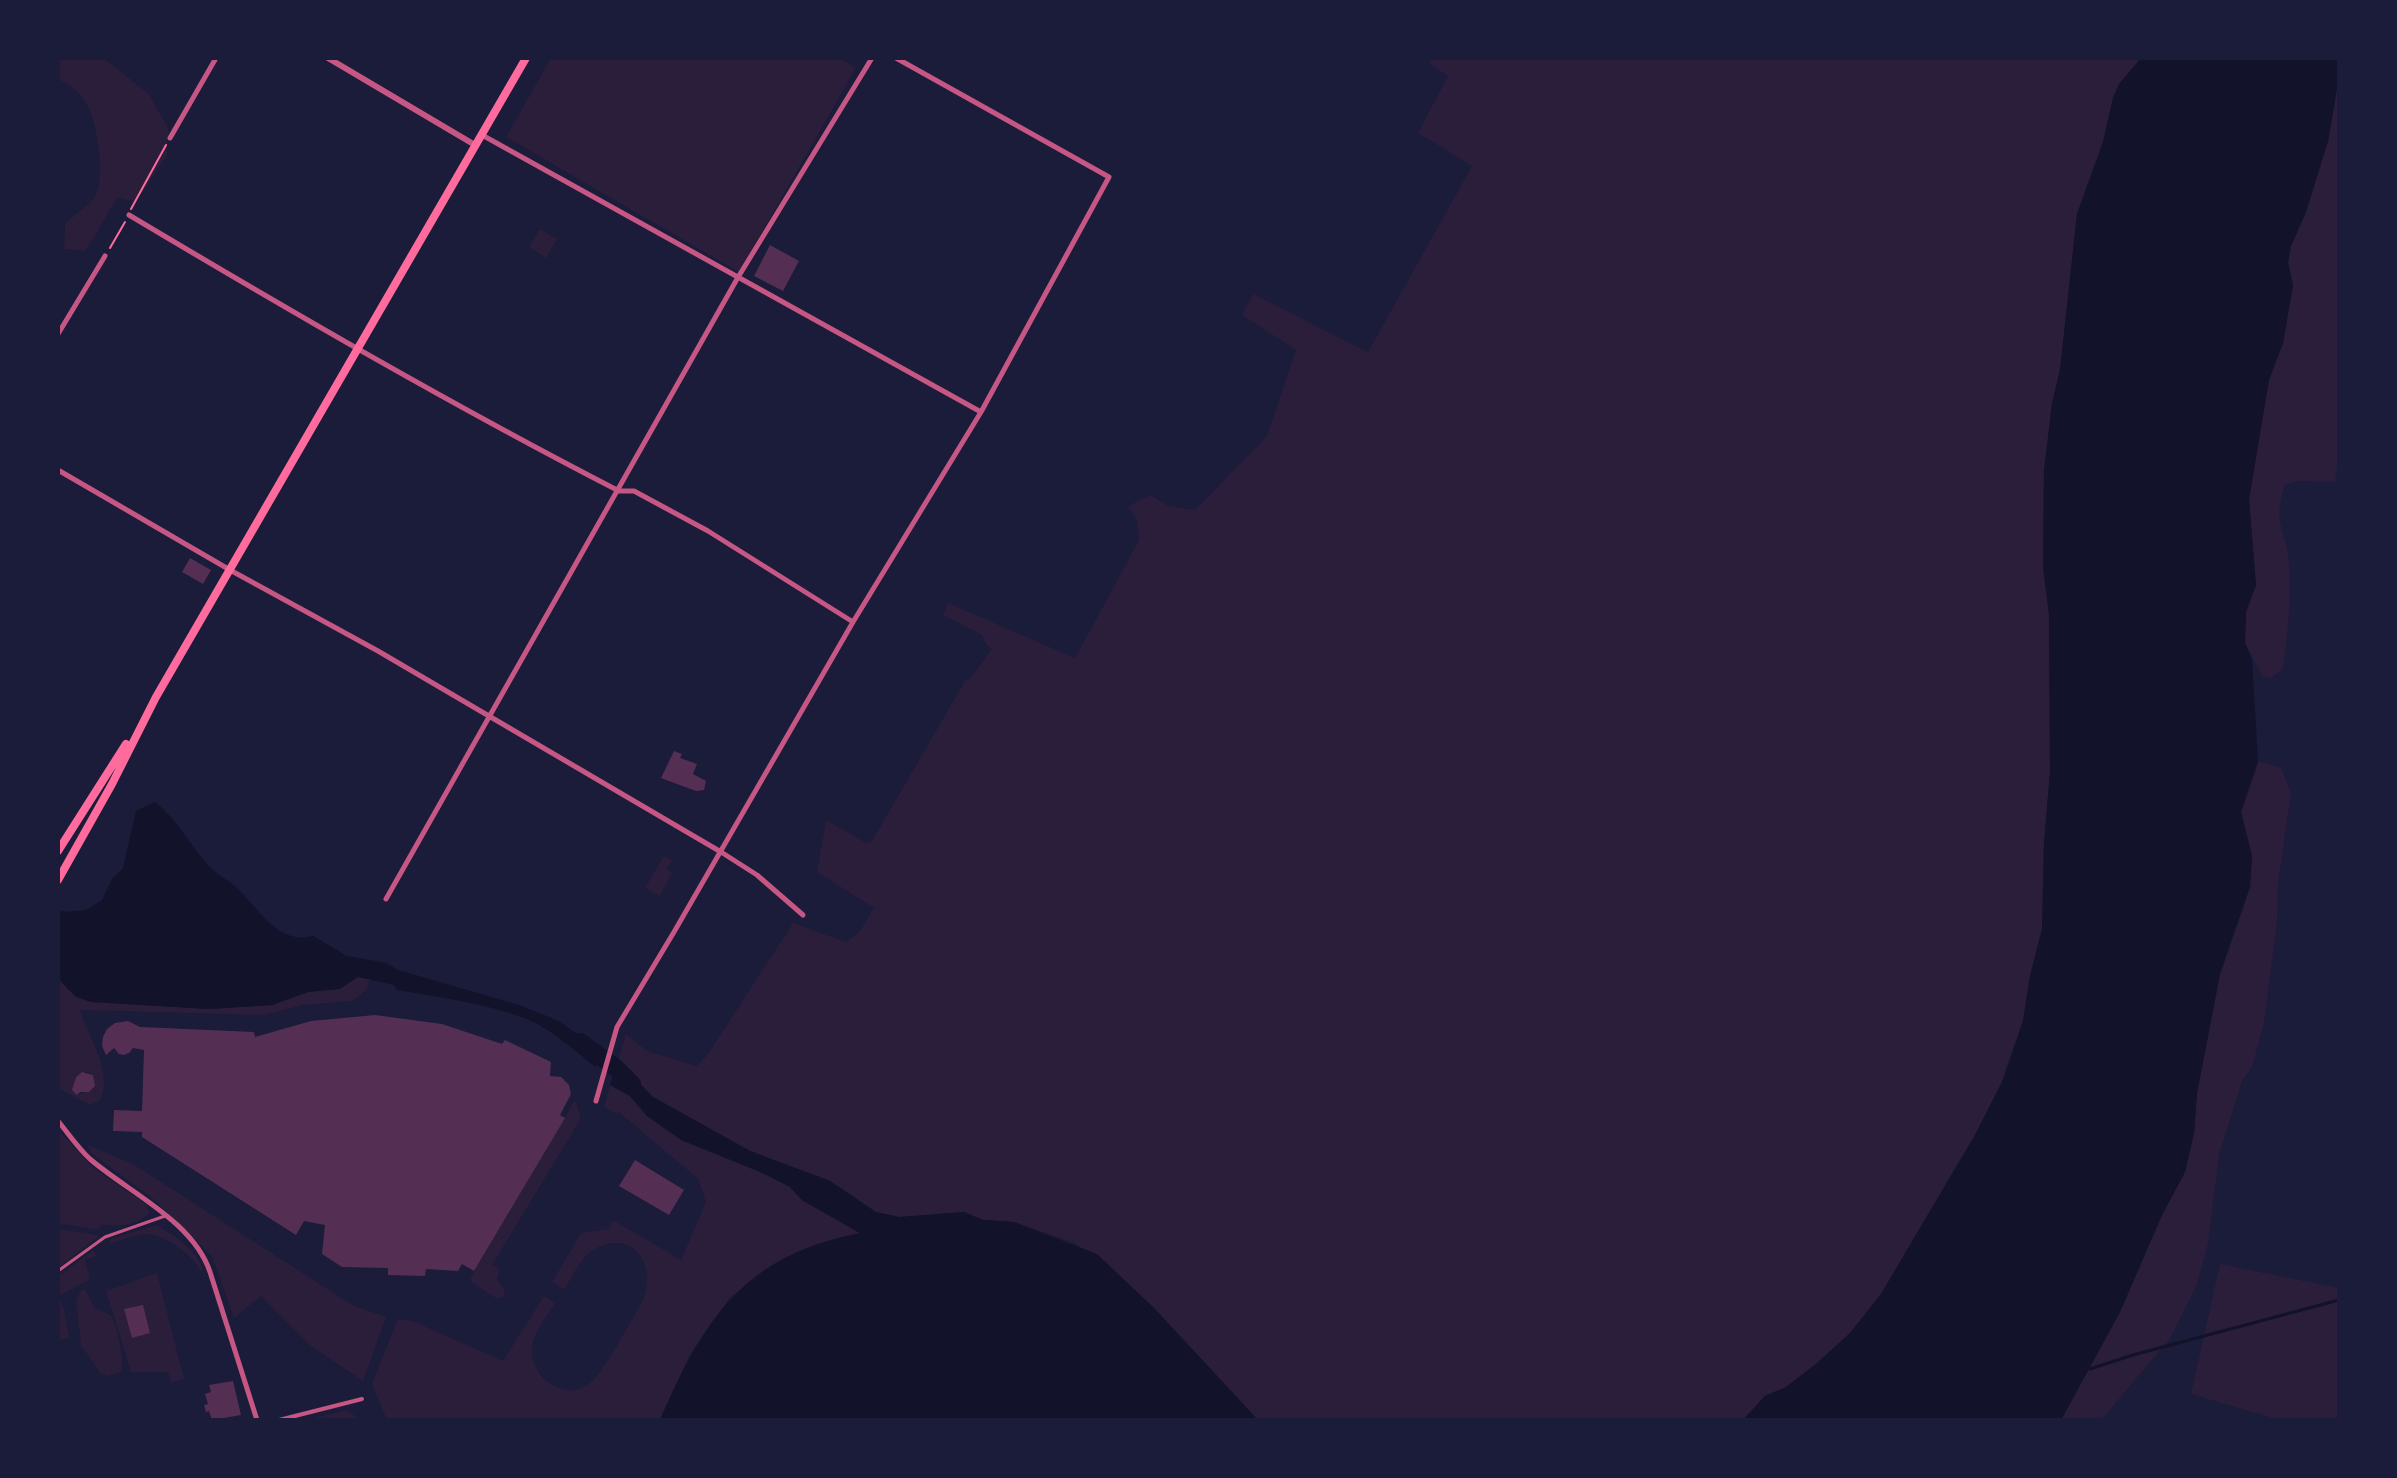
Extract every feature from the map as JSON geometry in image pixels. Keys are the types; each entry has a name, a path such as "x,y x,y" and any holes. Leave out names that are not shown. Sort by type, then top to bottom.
{"main road":[{"path":"58,851 140,724 526,58"},
{"path":"60,877 112,784 140,724"}],"street":[{"path":"170,138 216,58"},
{"path":"328,58 475,145"},
{"path":"386,899 737,279 872,58"},
{"path":"596,1101 617,1027 853,622 981,412 1109,177 896,58"},
{"path":"481,135 981,412"},
{"path":"129,215 357,350 520,440 619,491 634,491 708,531 853,622"},
{"path":"58,334 105,256"},
{"path":"58,470 378,651 721,852 766,882 803,915"},
{"path":"58,1121 89,1158 165,1216 198,1247 208,1265 257,1420"},
{"path":"279,1420 362,1399"}],"lane":[{"path":"58,1271 105,1237 165,1216"}],"path":[{"path":"105,256 170,138"}],"shaded area":[{"path":"58,58 103,58 149,94 168,128 167,156 134,201 118,198 85,251 64,249 65,224 96,195 100,173 98,145 88,106 71,87 58,79"},
{"path":"551,58 839,58 856,68 739,272 506,137"},
{"path":"1432,58 2141,58 2119,84 2113,98 2103,142 2077,214 2060,370 2052,404 2044,471 2043,566 2049,615 2050,772 2042,929 2023,1021 2002,1082 1975,1135 1881,1294 1850,1333 1786,1387 1765,1396 1743,1420 1258,1420 1153,1307 1075,1243 1014,1222 983,1220 964,1212 899,1217 876,1212 830,1181 750,1151 653,1097 618,1062 626,1034 647,1051 697,1066 708,1054 793,923 846,942 860,931 874,908 817,872 826,820 866,843 872,841 966,679 969,680 992,649 982,635 943,615 948,603 1075,658 1139,540 1137,521 1128,506 1151,495 1168,506 1195,510 1267,436 1296,350 1242,315 1253,294 1368,352 1472,166 1418,133 1448,76 1429,63"},
{"path":"2141,58 2339,58 2339,77 2328,141 2306,212 2291,246 2288,263 2293,285 2283,343 2269,380 2249,500 2256,585 2246,612 2245,643 2252,660 2258,762 2241,812 2252,856 2250,887 2220,974 2185,1172 2162,1215 2120,1312 2061,1420 1743,1420 1765,1396 1786,1387 1850,1333 1881,1294 1975,1135 2002,1082 2023,1021 2042,929 2050,772 2049,615 2043,566 2044,471 2052,403 2060,370 2077,214 2103,142 2113,98 2119,84"},
{"path":"2339,77 2339,452 2335,482 2298,481 2285,485 2280,520 2288,554 2289,617 2283,668 2270,679 2262,676 2245,643 2246,612 2256,585 2249,500 2269,380 2283,343 2293,285 2288,263 2291,246 2306,212 2328,141"},
{"path":"540,229 557,239 546,258 529,247"},
{"path":"2258,762 2281,767 2291,794 2278,883 2277,921 2264,1023 2252,1067 2242,1081 2219,1155 2208,1244 2196,1287 2170,1339 2101,1420 2061,1420 2120,1312 2162,1215 2185,1172 2220,974 2250,887 2252,856 2241,812"},
{"path":"155,802 176,823 210,867 235,886 280,931 290,936 313,936 347,956 387,963 398,970 519,1005 559,1021 600,1051 596,1067 553,1033 524,1018 477,1004 397,990 394,985 358,977 340,989 308,992 272,1005 209,1009 91,1002 76,997 58,978 58,910 86,910 102,900 112,879 123,868 136,811"},
{"path":"664,856 672,860 667,869 672,873 660,896 645,888"},
{"path":"358,977 370,978 366,990 353,1001 303,1005 264,1015 80,1010 102,1067 103,1089 100,1100 90,1105 59,1089 58,978 68,990 91,1002 209,1009 272,1005 308,992 339,989","holes":["88,1072 94,1078 94,1089 77,1095 77,1076"]},
{"path":"618,1062 653,1097 750,1151 830,1181 876,1212 899,1217 964,1212 983,1220 1014,1222 1097,1254 1153,1307 1258,1420 660,1420 694,1351 733,1297 757,1275 786,1258 820,1243 860,1233 802,1200 790,1187 681,1140 647,1116 630,1096 610,1085"},
{"path":"610,1085 630,1096 647,1116 790,1187 802,1200 861,1234 819,1244 731,1296 690,1354 660,1420 387,1420 372,1384 398,1319 413,1321 503,1361 544,1296 555,1303 533,1340 536,1367 550,1384 569,1390 580,1389 603,1368 643,1300 647,1287 644,1263 630,1247 620,1243 595,1249 578,1267 564,1290 552,1282 581,1233 609,1229 613,1220 681,1260 706,1202 698,1179 619,1112 617,1114 604,1107"},
{"path":"575,1100 579,1122 492,1265 500,1270 497,1279 505,1291 503,1297 496,1298 471,1282 471,1277"},
{"path":"58,1130 92,1167 147,1205 149,1213 133,1223 102,1225 98,1230 58,1223"},
{"path":"88,1145 133,1164 354,1306 386,1317 363,1381 311,1346 261,1296 234,1318 212,1256 152,1198 91,1153"},
{"path":"156,1225 194,1253 203,1269 204,1278 189,1256 163,1238 146,1234 109,1244 111,1239"},
{"path":"58,1229 98,1235 98,1237 58,1268"},
{"path":"94,1250 96,1256 85,1260 90,1279 59,1296 69,1338 58,1340 58,1276"},
{"path":"2220,1264 2339,1288 2339,1420 2280,1420 2191,1394"},
{"path":"157,1273 184,1379 171,1383 168,1372 131,1372 106,1291"},
{"path":"85,1289 94,1307 114,1321 121,1353 121,1372 108,1376 100,1373 81,1345 76,1301 81,1290"},
{"path":"346,1410 361,1420 313,1420 313,1418"}],"building":[{"path":"770,245 799,261 783,291 754,276"},
{"path":"190,558 211,570 203,584 182,572"},
{"path":"674,751 682,754 680,758 697,764 693,774 706,781 704,790 696,791 661,778"},
{"path":"375,1015 442,1024 502,1044 505,1040 551,1062 550,1076 561,1077 569,1085 571,1094 560,1115 565,1118 474,1271 462,1264 458,1271 426,1269 425,1276 388,1275 388,1268 342,1267 322,1254 325,1225 304,1221 296,1235 142,1137 142,1132 113,1131 114,1110 142,1111 144,1050 133,1048 124,1055 114,1048 106,1055 102,1046 103,1037 115,1023 128,1021 140,1027 254,1032 255,1037 311,1021"},
{"path":"82,1072 93,1075 95,1086 89,1092 77,1095 72,1090 76,1077"},
{"path":"635,1160 684,1190 669,1215 619,1186"},
{"path":"143,1305 150,1333 132,1338 124,1309"},
{"path":"233,1381 241,1415 212,1420 204,1405 208,1404 205,1394 211,1392 209,1385"}],"waterway":[{"path":"580,1042 632,1084"},
{"path":"2090,1369 2339,1300"}]}
